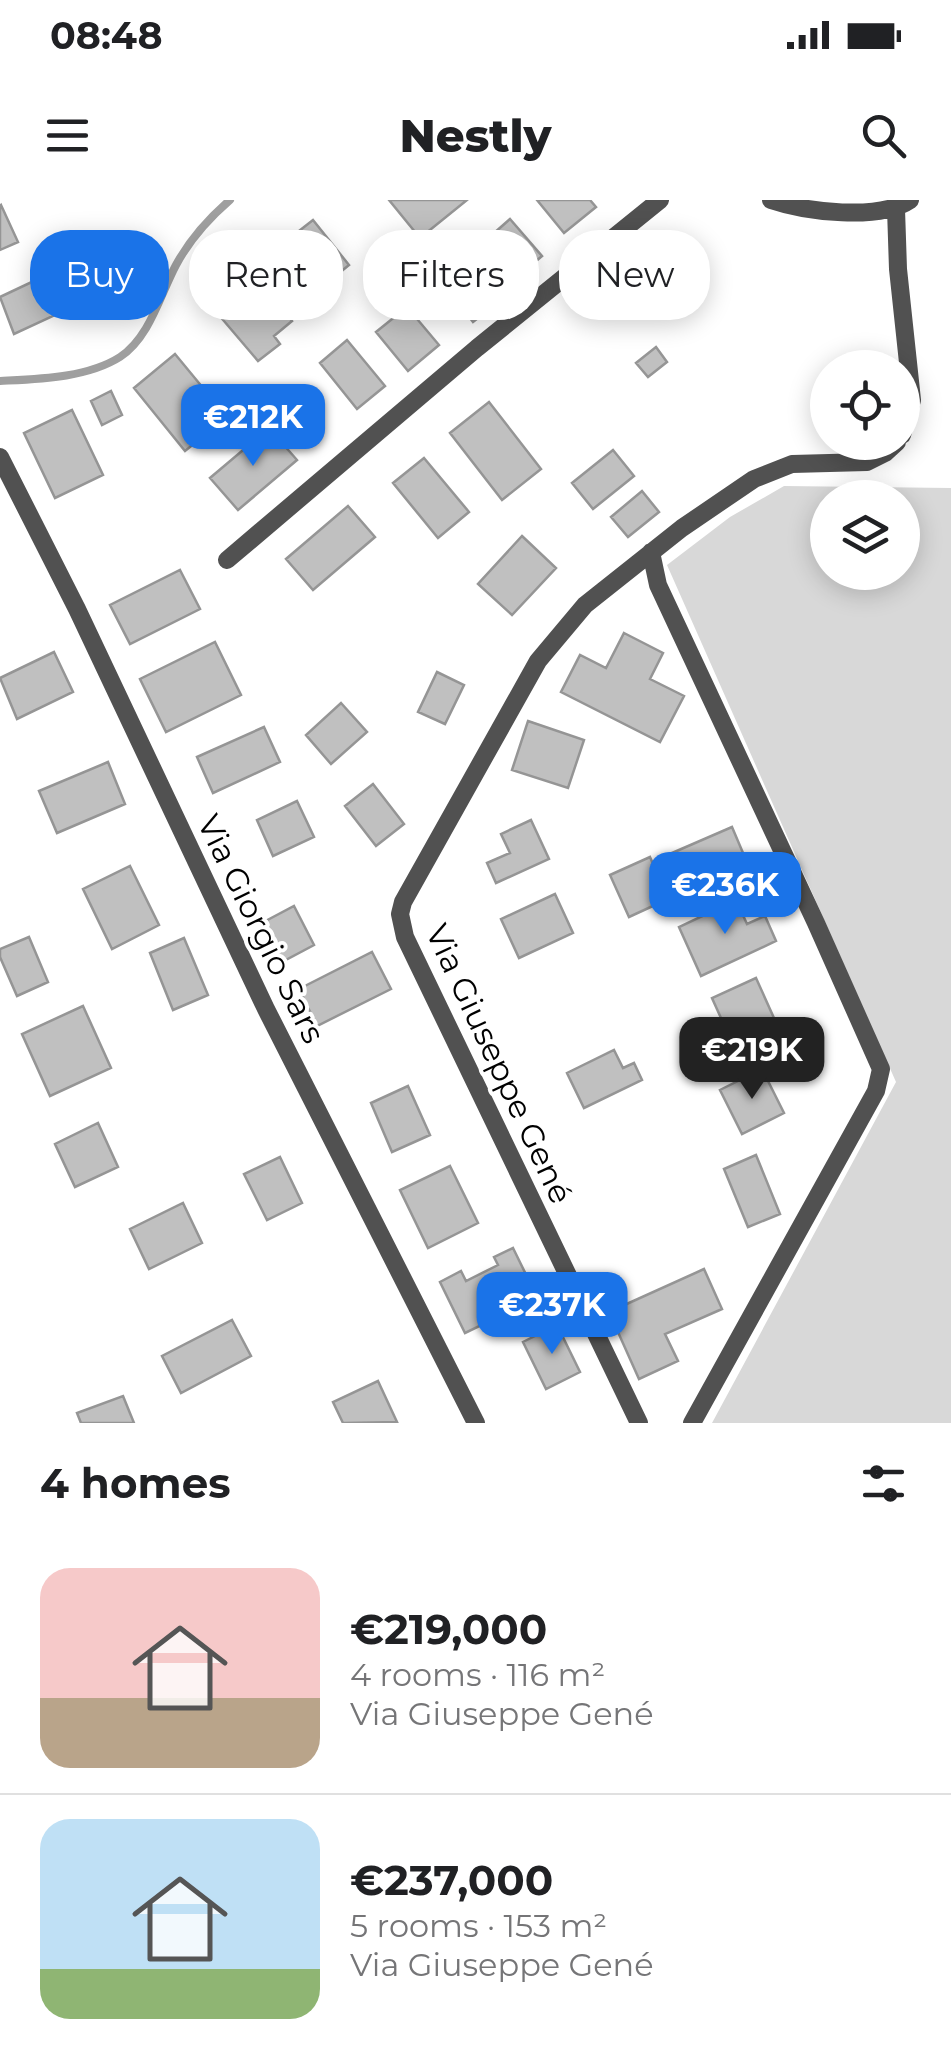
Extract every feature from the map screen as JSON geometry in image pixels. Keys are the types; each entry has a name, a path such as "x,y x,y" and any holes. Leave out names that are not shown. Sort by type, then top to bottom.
{"street":[{"path":"226,560 660,200"},
{"path":"771,200 815,211 903,205 898,269 907,350"},
{"name":"Via Giorgio Sars","path":"0,457 77,609 266,1009 476,1423"},
{"name":"Via Giuseppe Gené","path":"639,1423 405,937 400,914 408,888 538,661 585,605 729,494 769,471 792,464 871,460"},
{"path":"651,552 658,585 881,1069 876,1091 692,1423"}],"shaded area":[{"path":"784,486 810,486 810,590 920,590 920,488 951,488 951,1423 712,1423 896,1082 667,565 730,517"}],"building":[{"path":"389,200 467,200 430,230 413,230"},
{"path":"537,200 590,200 596,207 568,230 562,230"},
{"path":"0,206 18,242 0,250"},
{"path":"510,219 520,230 498,230"},
{"path":"313,220 321,230 300,230"},
{"path":"30,283 30,320 44,320 14,334 0,297"},
{"path":"223,320 291,320 274,336 280,344 258,361"},
{"path":"391,320 418,320 439,345 408,371 376,332"},
{"path":"347,340 385,386 357,409 320,363"},
{"path":"656,347 667,362 648,377 636,363"},
{"path":"175,354 227,417 185,451 134,388"},
{"path":"111,391 122,415 102,425 91,401"},
{"path":"489,402 541,469 502,500 450,433"},
{"path":"72,410 103,475 55,498 24,433"},
{"path":"269,428 297,460 238,510 210,478"},
{"path":"613,450 634,476 593,509 572,483"},
{"path":"424,458 469,512 438,538 393,483"},
{"path":"642,491 659,512 628,537 611,517"},
{"path":"348,506 375,537 313,590 286,559"},
{"path":"522,536 556,568 512,615 478,584"},
{"path":"180,570 200,609 130,644 110,605"},
{"path":"624,633 663,653 650,679 684,696 660,742 561,692 580,655 606,668"},
{"path":"215,642 241,695 166,732 140,679"},
{"path":"54,652 73,692 17,719 0,678"},
{"path":"437,672 464,685 445,724 418,712"},
{"path":"341,703 367,732 331,764 306,735"},
{"path":"528,721 584,740 568,788 512,770"},
{"path":"264,727 280,762 213,793 197,757"},
{"path":"108,762 125,804 57,833 39,791"},
{"path":"373,784 404,824 376,846 345,806"},
{"path":"297,801 314,837 273,856 257,820"},
{"path":"531,820 549,859 496,883 487,863 510,853 501,834"},
{"path":"732,827 749,867 689,892 672,853"},
{"path":"650,857 668,899 629,917 610,875"},
{"path":"130,866 159,925 112,949 83,889"},
{"path":"555,894 573,933 519,958 501,919"},
{"path":"736,900 747,924 765,916 776,941 701,976 679,927"},
{"path":"294,906 314,945 280,963 260,924"},
{"path":"29,937 48,982 17,996 0,949"},
{"path":"184,938 208,995 173,1010 150,953"},
{"path":"372,952 391,989 317,1026 299,989"},
{"path":"756,978 778,1027 734,1047 712,998"},
{"path":"83,1006 111,1068 50,1096 22,1034"},
{"path":"614,1050 623,1068 634,1063 642,1080 584,1108 567,1073"},
{"path":"762,1069 784,1113 742,1134 720,1090"},
{"path":"408,1086 430,1135 392,1152 371,1103"},
{"path":"98,1123 118,1167 75,1187 55,1144"},
{"path":"756,1155 780,1214 748,1227 724,1169"},
{"path":"280,1157 302,1203 267,1220 244,1174"},
{"path":"450,1166 478,1223 428,1248 400,1190"},
{"path":"183,1203 202,1243 149,1269 130,1229"},
{"path":"513,1248 538,1299 520,1307 516,1299 486,1313 490,1321 465,1333 440,1282 461,1271 466,1281 498,1265 494,1257"},
{"path":"704,1269 722,1309 665,1334 678,1361 639,1379 609,1312"},
{"path":"232,1320 251,1356 181,1393 162,1356"},
{"path":"557,1325 580,1372 546,1389 523,1342"},
{"path":"378,1381 397,1422 343,1423 333,1402"},
{"path":"123,1396 134,1423 81,1423 77,1413"}],"waterway":[{"path":"0,381 78,373 120,357 147,327 187,247 230,200"}]}
